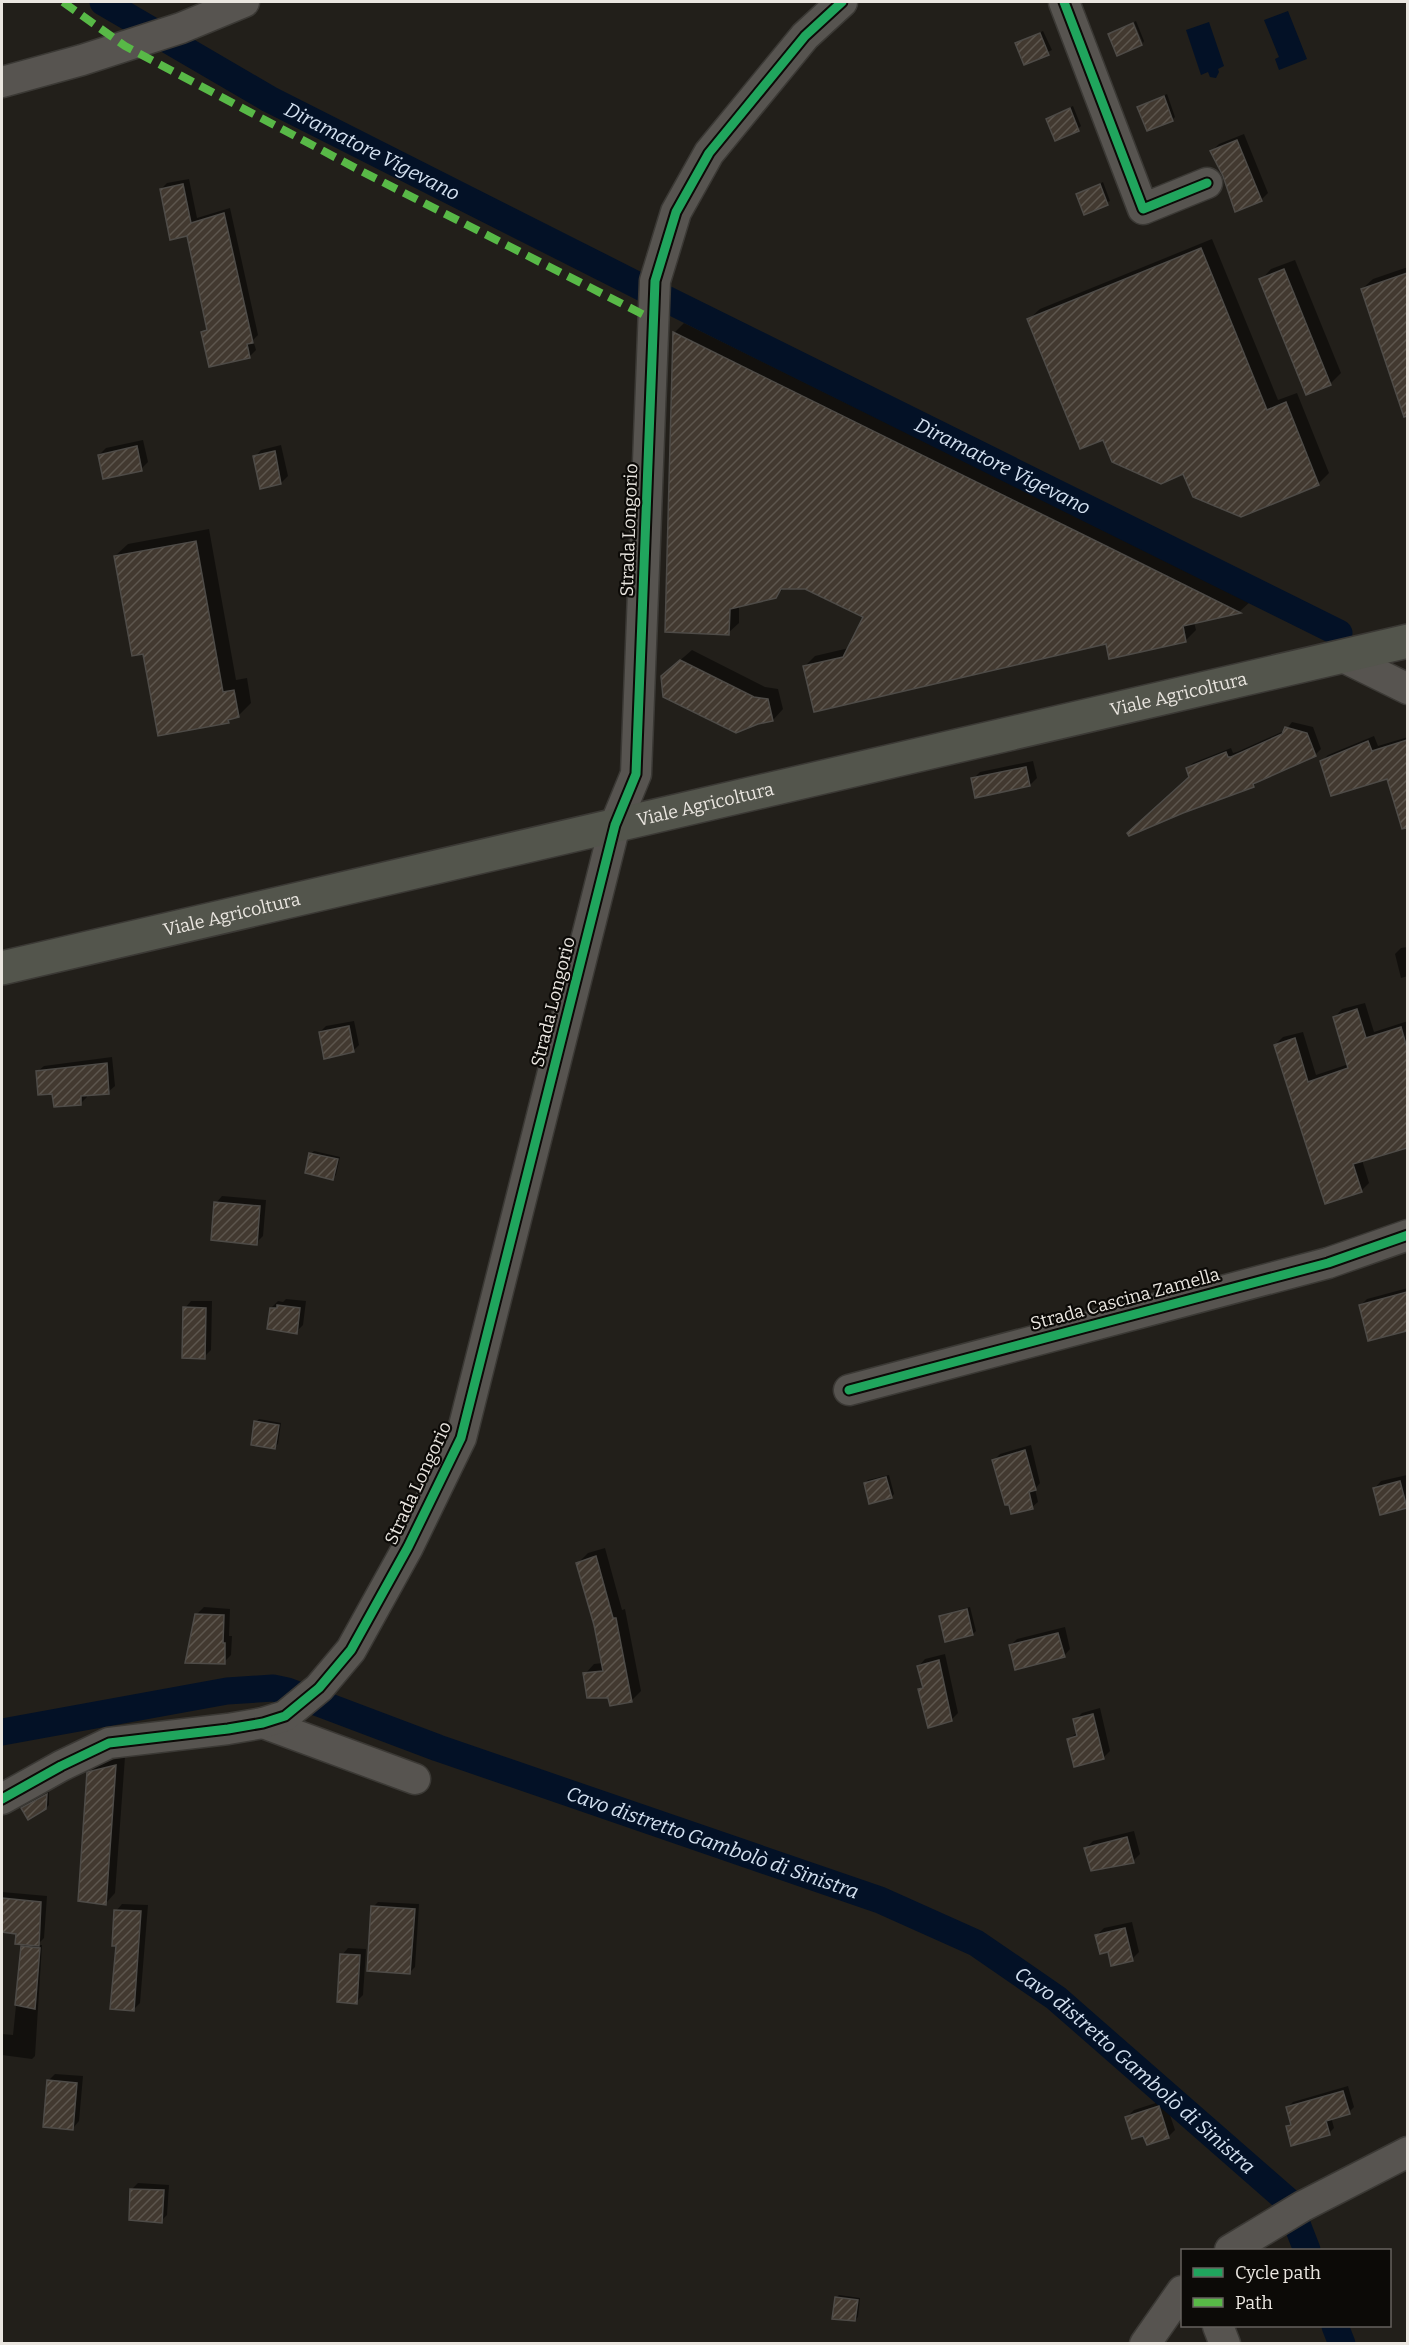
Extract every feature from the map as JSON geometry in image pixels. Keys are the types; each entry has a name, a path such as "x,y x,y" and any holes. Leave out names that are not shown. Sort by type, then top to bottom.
{"main road":[{"name":"Viale Agricoltura","path":"2,968 1407,641"}],"street":[{"path":"2,82 182,28 244,2"},
{"name":"Strada Longorio","path":"2,1799 61,1766 110,1743 228,1729 263,1723 285,1716 308,1697 351,1650 408,1547 460,1438 615,825 636,774 656,281 676,212 709,153 805,36 843,2"},
{"path":"1064,2 1143,209 1207,183"},
{"path":"1346,655 1407,689"},
{"name":"Strada Cascina Zamella","path":"849,1390 1328,1263 1407,1235"},
{"path":"263,1723 415,1779"},
{"path":"1232,2249 1291,2214 1407,2152"},
{"path":"1144,2343 1181,2292"},
{"path":"1219,2327 1225,2343"}],"water":[{"path":"1288,11 1307,59 1279,70 1275,59 1279,57 1264,20"},
{"path":"1209,22 1224,66 1218,69 1216,78 1210,77 1208,72 1201,75 1186,30"}],"building":[{"path":"1133,23 1142,45 1117,56 1108,34"},
{"path":"1040,33 1049,55 1024,65 1015,43"},
{"path":"1164,96 1173,121 1147,131 1137,107"},
{"path":"1070,108 1079,131 1055,141 1046,119"},
{"path":"1237,140 1262,201 1235,212 1223,176 1210,151"},
{"path":"183,184 191,223 224,213 253,343 247,344 250,358 209,367 201,332 207,330 187,236 170,240 160,189"},
{"path":"1100,184 1108,205 1084,215 1076,194"},
{"path":"1201,248 1267,410 1286,402 1319,485 1241,517 1193,497 1183,474 1161,484 1112,462 1103,440 1080,449 1027,319"},
{"path":"1284,269 1331,385 1306,395 1259,279"},
{"path":"1407,273 1407,416 1404,417 1361,289"},
{"path":"673,332 1241,613 1183,626 1186,642 1109,659 1106,644 814,712 803,666 843,657 863,617 805,589 781,589 776,598 730,609 729,635 665,632"},
{"path":"137,446 142,471 103,479 98,455"},
{"path":"275,451 281,484 260,489 253,456"},
{"path":"196,541 223,692 234,690 239,717 228,720 229,723 158,736 143,654 132,656 114,556"},
{"path":"680,660 754,697 768,699 773,721 736,733 663,697 661,676"},
{"path":"1285,727 1307,733 1316,756 1253,784 1254,787 1129,836 1127,833 1189,777 1186,768 1226,752 1228,757 1231,757 1282,734"},
{"path":"1407,740 1407,828 1402,829 1387,779 1331,796 1320,761 1368,741 1372,751"},
{"path":"1026,767 1030,786 975,798 971,778"},
{"path":"1357,1009 1366,1038 1401,1027 1407,1048 1407,1148 1353,1164 1362,1192 1325,1204 1274,1045 1295,1038 1308,1082 1348,1068 1333,1017"},
{"path":"349,1026 354,1052 324,1059 319,1032"},
{"path":"107,1063 109,1094 81,1096 81,1105 54,1107 52,1094 38,1095 36,1071"},
{"path":"309,1153 338,1159 333,1180 305,1173"},
{"path":"214,1202 260,1206 257,1245 211,1240"},
{"path":"1407,1292 1407,1331 1368,1341 1359,1305"},
{"path":"277,1305 300,1308 297,1334 267,1329 270,1308 277,1308"},
{"path":"183,1307 206,1308 205,1359 182,1358"},
{"path":"254,1421 279,1425 275,1449 251,1445"},
{"path":"1025,1450 1036,1490 1029,1492 1033,1509 1011,1514 1009,1505 1005,1505 992,1460"},
{"path":"886,1477 892,1498 869,1504 864,1483"},
{"path":"1400,1481 1407,1508 1380,1515 1373,1488"},
{"path":"596,1556 613,1618 616,1618 632,1702 610,1706 608,1698 587,1698 583,1673 603,1671 594,1625 576,1563"},
{"path":"967,1609 973,1635 945,1642 939,1616"},
{"path":"195,1614 224,1615 225,1664 185,1663"},
{"path":"1058,1633 1065,1657 1015,1670 1009,1645"},
{"path":"939,1660 952,1721 928,1728 918,1689 923,1688 917,1666"},
{"path":"1093,1714 1104,1759 1074,1767 1067,1739 1077,1736 1073,1719"},
{"path":"116,1765 106,1905 78,1901 87,1772"},
{"path":"47,1794 46,1809 28,1820 21,1808"},
{"path":"1127,1837 1134,1863 1091,1871 1084,1848"},
{"path":"2,1898 41,1902 39,1946 15,1944 16,1934 2,1932"},
{"path":"371,1906 415,1909 410,1974 367,1971"},
{"path":"114,1910 141,1911 134,2011 110,2009 116,1946 112,1946"},
{"path":"1125,1928 1133,1961 1111,1966 1108,1952 1100,1954 1095,1935"},
{"path":"21,1946 40,1948 35,2009 15,2005"},
{"path":"340,1954 360,1955 357,2004 337,2002"},
{"path":"47,2080 77,2083 73,2130 43,2127"},
{"path":"1343,2091 1350,2114 1326,2121 1330,2135 1291,2146 1286,2126 1291,2125 1286,2107"},
{"path":"1159,2106 1169,2138 1147,2145 1143,2136 1132,2139 1125,2117"},
{"path":"130,2189 164,2190 162,2223 129,2220"},
{"path":"835,2297 858,2300 855,2321 832,2319"}],"waterway":[{"name":"Diramatore Vigevano","path":"103,2 269,99 645,289"},
{"name":"Diramatore Vigevano","path":"666,299 1339,633"},
{"name":"Cavo distretto Gambolò di Sinistra","path":"2,1732 227,1691 273,1688 287,1691 438,1748 880,1900 976,1943 1056,1998 1288,2201 1307,2249"},
{"name":"Cavo distretto Gambolò di Sinistra","path":"1335,2327 1342,2344"}],"marked path":[{"path":"63,2 125,46 363,172 654,320"}],"cycle path":[{"path":"2,1799 61,1766 109,1743 228,1729 263,1723 285,1716 319,1688 351,1650 408,1547 461,1438 615,825 636,774 655,281 676,212 709,153 805,36 842,2"},
{"path":"1064,2 1143,209 1207,183"},
{"path":"849,1390 1328,1263 1408,1235"}]}
